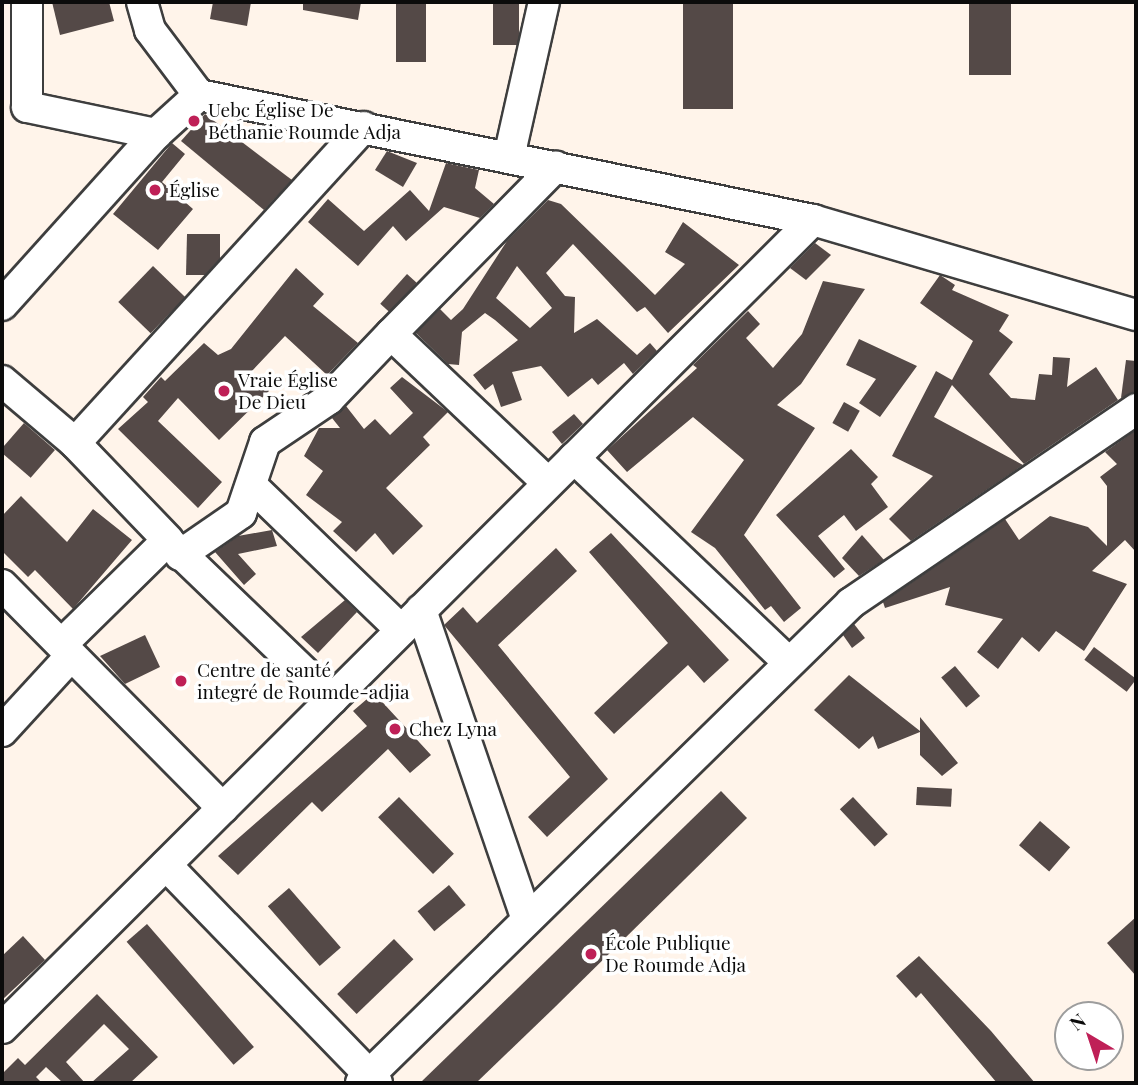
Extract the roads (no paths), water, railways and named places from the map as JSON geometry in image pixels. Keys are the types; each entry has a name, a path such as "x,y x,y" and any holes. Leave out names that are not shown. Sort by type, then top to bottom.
{"street":[{"path":"27,2 15,104 156,134"},
{"path":"142,2 150,30 199,95 813,220 1136,315"},
{"path":"509,157 544,2"},
{"path":"2,305 156,134 199,95"},
{"path":"75,443 364,127"},
{"path":"2,731 65,651 174,548 241,513 253,487 256,455 265,442 329,399 556,166"},
{"path":"2,1028 813,220"},
{"path":"391,334 548,483"},
{"path":"2,381 75,443 174,548 332,699"},
{"path":"166,865 369,1081 527,919 787,662 851,603 1136,409"},
{"path":"574,458 787,662"},
{"path":"253,487 411,620 527,919"},
{"path":"2,585 223,808"}],"place":[{"name":"Uebc Église De Béthanie Roumde Adja","path":"194,121"},
{"name":"Église","path":"155,190"},
{"name":"Vraie Église De Dieu","path":"224,391"},
{"name":"Centre de santé integré de Roumde-adjia","path":"181,681"},
{"name":"Chez Lyna","path":"395,729"},
{"name":"École Publique De Roumde Adja","path":"591,954"}]}
